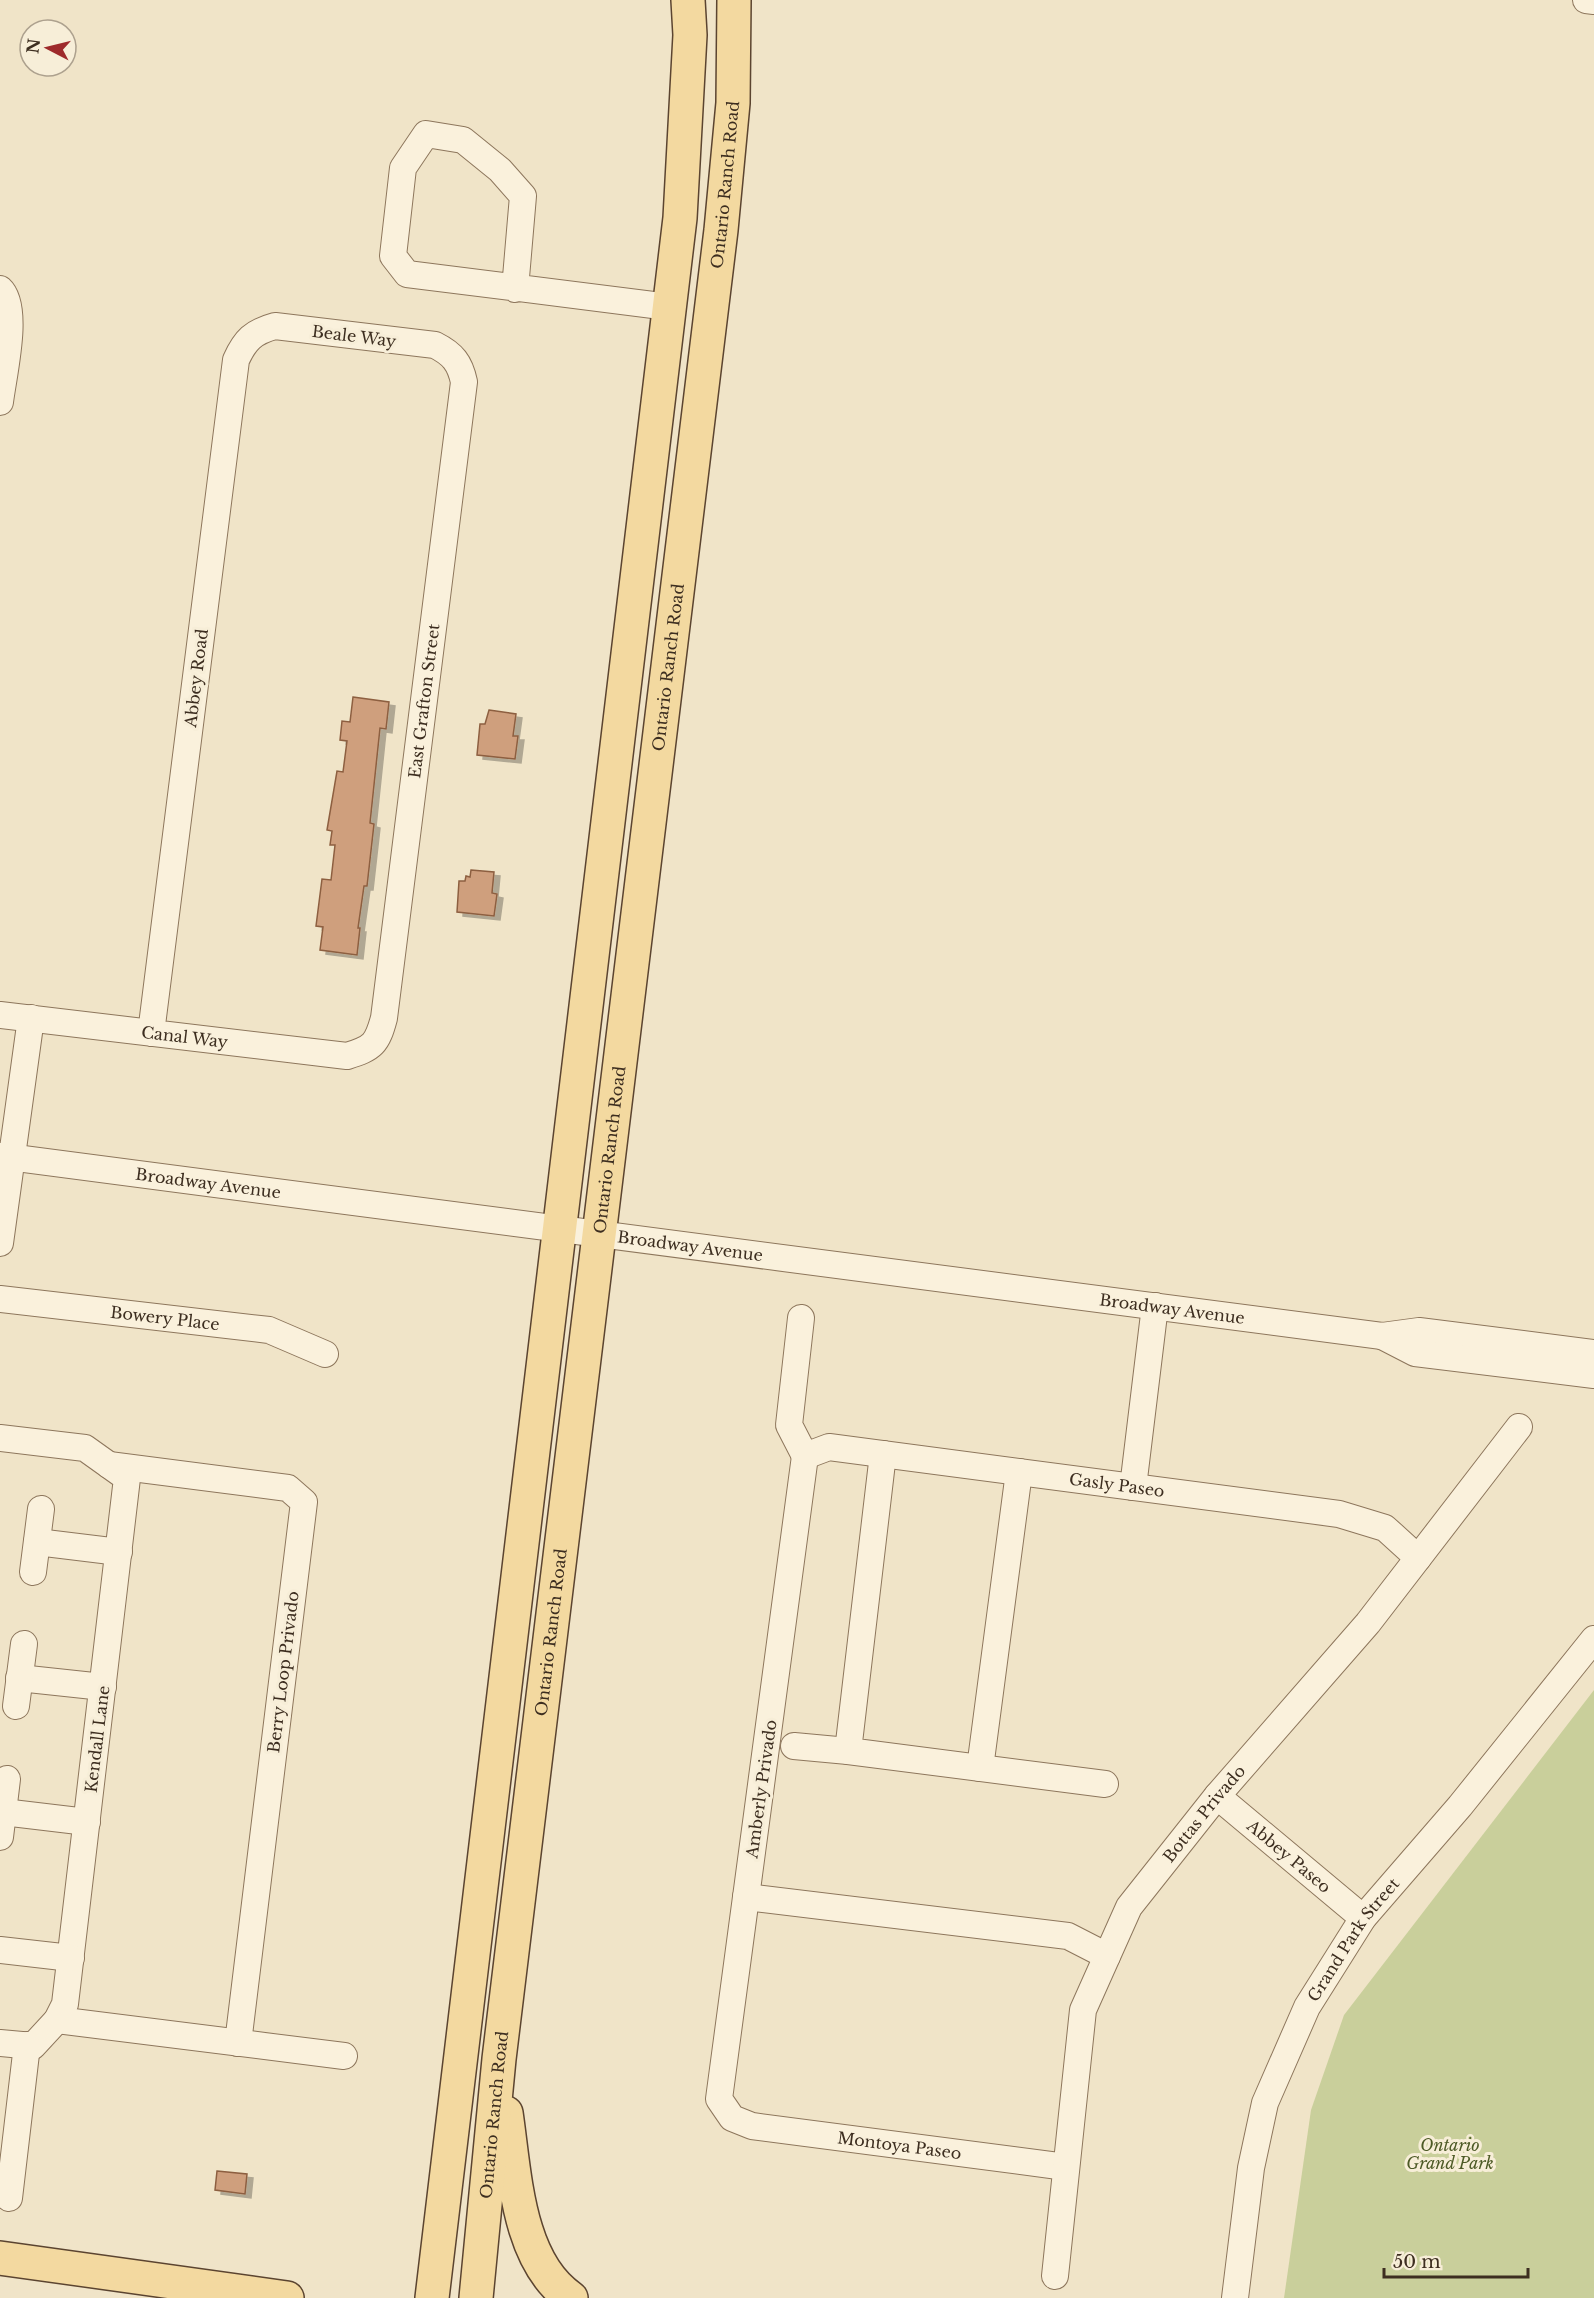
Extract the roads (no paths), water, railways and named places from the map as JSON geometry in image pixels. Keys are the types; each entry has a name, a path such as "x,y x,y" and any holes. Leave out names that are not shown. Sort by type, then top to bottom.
{"main road":[{"path":"432,2298 680,218 690,35 688,0"},
{"path":"706,0 709,36 704,136 704,202 721,230"},
{"name":"Ontario Ranch Road","path":"476,2298 499,2059 721,230 733,103 734,0"},
{"path":"595,930 606,951 610,970 584,1207 589,1226 599,1233"},
{"path":"559,1228 575,1245 545,1510 561,1546"},
{"path":"499,2059 519,2202 538,2264 559,2290 571,2298"},
{"path":"0,2258 287,2298"}],"street":[{"path":"1586,0 1594,1"},
{"path":"515,289 523,196 500,170 463,140 426,134 403,168 393,256 407,274 515,289 669,308"},
{"path":"0,402 10,320 10,305 1,290"},
{"name":"Beale Way","path":"258,331 275,326 435,345 449,352"},
{"name":"Abbey Road","path":"151,1033 236,360 243,343 258,331"},
{"name":"East Grafton Street","path":"368,1050 379,1037 384,1018 464,382 460,365 449,352"},
{"name":"Canal Way","path":"0,1015 347,1056 368,1050"},
{"path":"0,1243 6,1156 31,1018"},
{"name":"Broadway Avenue","path":"6,1156 1382,1336 1419,1331 1594,1353"},
{"name":"Bowery Place","path":"0,1299 268,1330 325,1354"},
{"path":"1133,1487 1155,1306"},
{"path":"801,1318 789,1425 805,1456"},
{"name":"Broadway Avenue","path":"1382,1336 1414,1353 1594,1375"},
{"path":"1414,1353 1477,1374 1594,1388"},
{"name":"Bottas Privado","path":"1055,2276 1083,2010 1129,1907 1217,1796 1368,1623 1519,1427"},
{"path":"0,1438 86,1448 109,1465"},
{"name":"Gasly Paseo","path":"805,1456 829,1447 1339,1514 1385,1528 1418,1558"},
{"path":"848,1751 883,1454"},
{"name":"Amberly Privado","path":"732,2118 719,2099 805,1456"},
{"name":"Kendall Lane","path":"57,2020 65,2004 128,1478 109,1465"},
{"name":"Berry Loop Privado","path":"109,1465 288,1488 304,1502 238,2043"},
{"path":"980,1768 1019,1472"},
{"path":"33,1572 41,1509"},
{"path":"37,1542 119,1552"},
{"name":"Grand Park Street","path":"1235,2298 1251,2168 1266,2103 1307,2007 1363,1918 1460,1806 1594,1639"},
{"path":"16,1706 24,1644"},
{"path":"19,1678 103,1687"},
{"path":"795,1746 1104,1784"},
{"path":"0,1838 7,1779"},
{"name":"Abbey Paseo","path":"1217,1796 1363,1918"},
{"path":"3,1812 87,1822"},
{"path":"746,1897 1068,1936 1107,1956"},
{"path":"0,1950 71,1958"},
{"path":"0,2043 33,2046 57,2020 344,2056"},
{"path":"9,2198 27,2045"},
{"name":"Montoya Paseo","path":"732,2118 752,2126 1066,2167"}],"park label":[{"name":"Ontario Grand Park","path":"1450,2154"}]}
